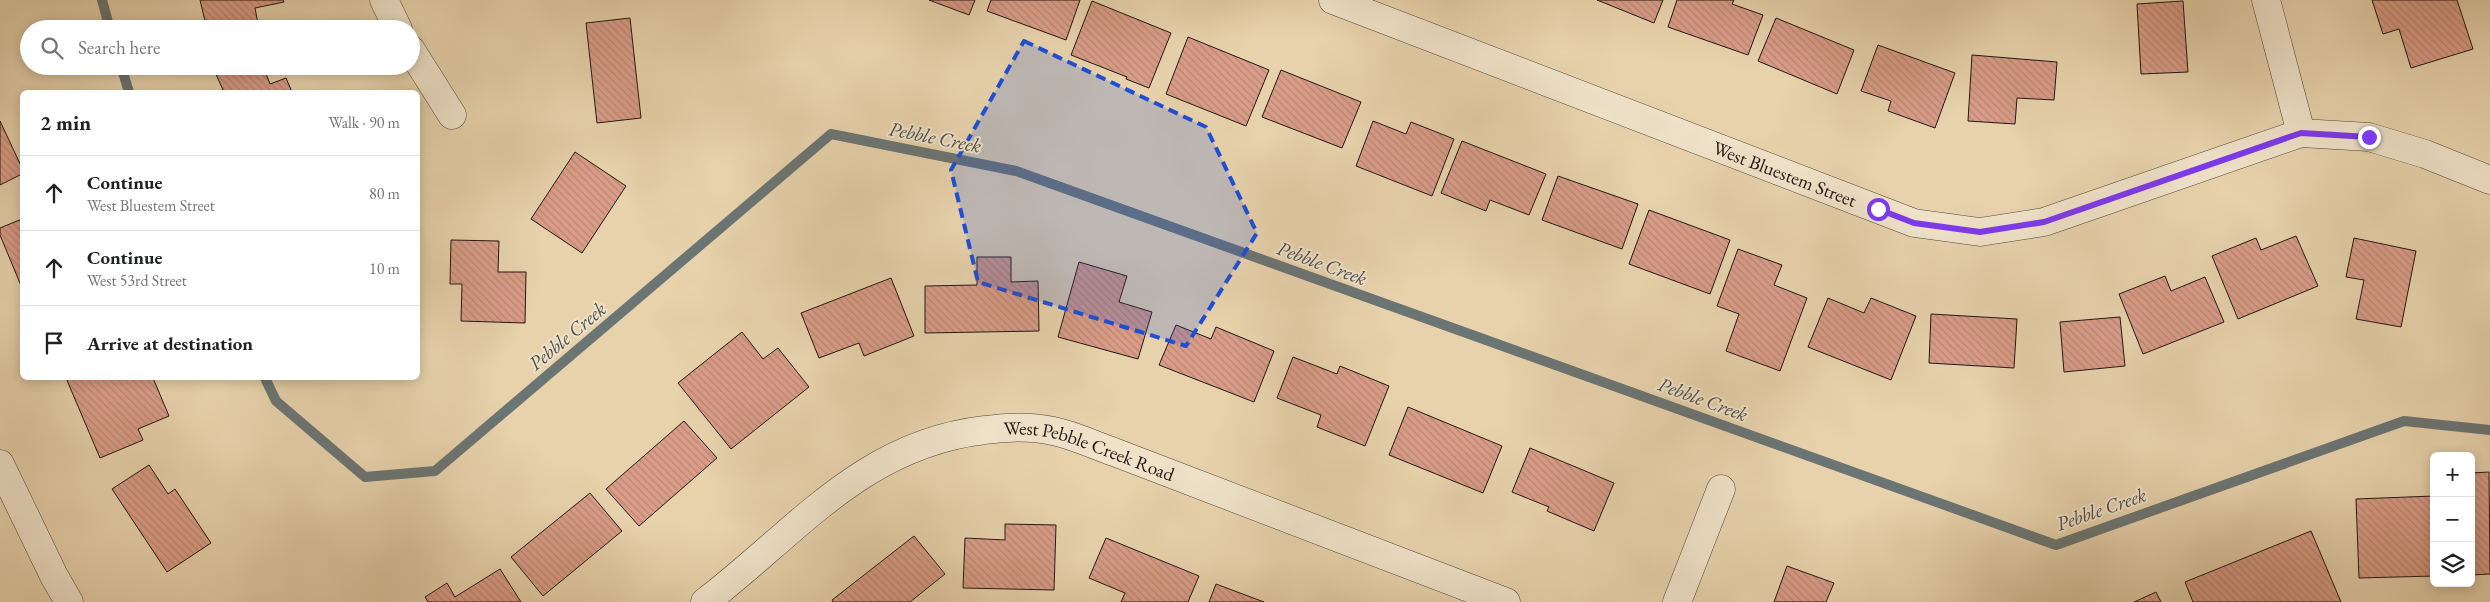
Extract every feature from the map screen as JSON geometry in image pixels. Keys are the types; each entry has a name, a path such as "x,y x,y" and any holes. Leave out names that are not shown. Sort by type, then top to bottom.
{"street":[{"path":"384,0 394,20"},
{"name":"West Bluestem Street","path":"1333,0 1914,223 1980,232 2044,222 2301,133"},
{"path":"2266,0 2301,133 2369,137 2425,154 2490,180"},
{"path":"420,64 452,115"},
{"name":"West Pebble Creek Road","path":"705,602 744,572 800,519 848,484 898,452 954,433 1007,427 1052,431 1114,452 1506,602"},
{"path":"0,464 54,576 69,602"},
{"path":"1677,602 1720,489"}],"highlighted area":[{"path":"1024,41 1206,127 1257,233 1186,346 978,282 951,170"}],"building":[{"path":"200,0 283,0 284,2 255,8 257,20 205,20"},
{"path":"929,0 975,0 969,15"},
{"path":"991,0 1080,0 1066,40 987,11"},
{"path":"1597,0 1663,0 1654,23"},
{"path":"1677,0 1734,0 1732,4 1763,15 1748,55 1668,27"},
{"path":"2372,0 2457,0 2473,49 2411,68 2399,29 2383,34"},
{"path":"1092,1 1171,33 1149,88 1126,79 1127,77 1071,55"},
{"path":"2183,1 2188,72 2141,74 2137,4"},
{"path":"630,18 641,118 597,123 586,23"},
{"path":"1776,18 1854,50 1837,94 1758,61"},
{"path":"1188,37 1269,70 1246,126 1166,94"},
{"path":"1878,45 1955,73 1935,128 1888,111 1891,101 1861,91"},
{"path":"1972,55 2057,62 2054,100 2017,98 2015,124 1968,121"},
{"path":"1281,70 1361,102 1342,148 1262,117"},
{"path":"216,75 266,75 270,84 286,78 291,90 223,90"},
{"path":"0,121 20,164 20,175 0,185"},
{"path":"1373,121 1406,134 1411,122 1454,139 1432,196 1356,166"},
{"path":"1462,141 1546,174 1529,215 1490,200 1486,211 1441,193"},
{"path":"575,152 626,186 582,253 531,219"},
{"path":"1558,176 1638,204 1622,249 1542,220"},
{"path":"1649,210 1730,240 1710,294 1629,264"},
{"path":"20,220 20,283 0,235 0,228"},
{"path":"2296,236 2318,286 2238,319 2212,256 2256,238 2261,250"},
{"path":"2354,238 2416,251 2401,327 2356,319 2364,280 2346,277"},
{"path":"451,240 499,241 498,272 526,272 525,323 461,321 462,284 450,284"},
{"path":"1738,249 1782,265 1774,285 1807,298 1780,371 1726,351 1739,314 1717,306"},
{"path":"977,257 1011,257 1011,282 1038,281 1039,331 925,333 925,286 977,285"},
{"path":"1079,262 1127,276 1119,302 1152,312 1138,359 1058,337"},
{"path":"2165,276 2171,291 2205,277 2224,322 2143,354 2119,294"},
{"path":"891,278 914,336 864,356 859,343 819,358 801,313"},
{"path":"1828,298 1864,313 1871,298 1916,316 1891,380 1808,347"},
{"path":"1931,314 2017,319 2014,368 1929,363"},
{"path":"2120,317 2125,366 2064,372 2060,322"},
{"path":"1176,325 1211,339 1216,327 1274,351 1254,402 1159,365"},
{"path":"742,332 763,359 778,348 809,387 731,449 678,383"},
{"path":"1293,357 1337,374 1340,366 1389,386 1365,446 1317,427 1321,415 1277,398"},
{"path":"67,380 154,380 169,416 138,429 143,440 100,458"},
{"path":"1408,407 1502,446 1483,493 1389,455"},
{"path":"684,421 717,458 639,526 606,489"},
{"path":"1530,448 1614,483 1594,531 1547,511 1549,507 1512,492"},
{"path":"149,465 168,494 175,489 211,543 167,572 112,489"},
{"path":"2489,472 2490,574 2475,575 2475,473"},
{"path":"590,493 622,531 543,596 511,557"},
{"path":"2430,496 2430,576 2359,578 2356,499"},
{"path":"1005,524 1056,525 1054,590 963,588 965,538 1005,540"},
{"path":"2311,531 2341,602 2193,602 2185,582"},
{"path":"914,536 945,574 910,602 833,602 832,600"},
{"path":"1106,538 1199,576 1188,602 1121,602 1125,593 1089,578"},
{"path":"1787,566 1834,583 1826,602 1774,602"},
{"path":"500,569 521,602 428,602 425,597 447,583 455,597"},
{"path":"1216,584 1264,602 1209,602"},
{"path":"2156,592 2161,602 2134,602"}],"waterway":[{"name":"Pebble Creek","path":"102,0 108,20"},
{"name":"Pebble Creek","path":"124,75 128,90"},
{"name":"Pebble Creek","path":"266,380 276,401 365,477 435,471 831,134 1016,171 2056,545 2404,421 2490,430"}],"route":[{"path":"1878,209 1914,223 1980,232 2044,222 2301,133 2369,137"}]}
